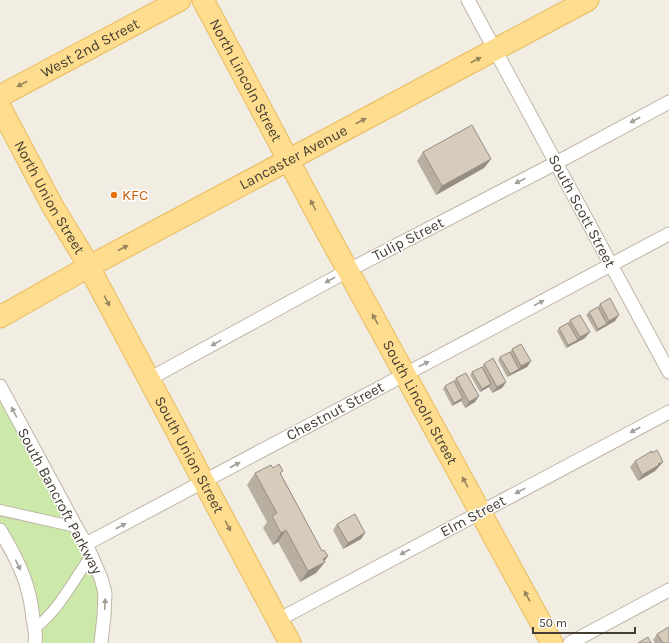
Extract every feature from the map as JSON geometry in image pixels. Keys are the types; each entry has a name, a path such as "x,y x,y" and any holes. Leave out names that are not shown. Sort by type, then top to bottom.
{"main road":[{"name":"West 2nd Street","path":"0,96 180,0"},
{"name":"North Lincoln Street","path":"203,0 288,160"},
{"name":"Lancaster Avenue","path":"0,317 88,267 588,0"},
{"name":"North Union Street","path":"0,107 53,207 88,267"},
{"name":"South Lincoln Street","path":"288,160 552,643"},
{"name":"South Union Street","path":"88,267 290,643"}],"street":[{"name":"South Scott Street","path":"468,0 669,372"},
{"name":"Tulip Street","path":"149,379 348,270 556,163 669,102"},
{"name":"Chestnut Street","path":"89,549 204,482 669,234"},
{"name":"South Bancroft Parkway","path":"1,391 89,549 101,578 105,593 101,643"},
{"name":"Elm Street","path":"278,620 669,412"},
{"path":"0,510 76,527"},
{"path":"0,530 22,573 28,591 35,628 35,643"},
{"path":"35,628 42,623 68,590 89,549"},
{"path":"570,643 669,590"}],"green space":[{"path":"0,386 101,578 101,643 35,643 32,612 0,530"}],"building":[{"path":"472,125 491,159 442,186 423,152"},
{"path":"610,298 619,315 609,321 600,304"},
{"path":"598,307 607,324 598,329 589,312"},
{"path":"580,315 590,332 580,337 570,320"},
{"path":"568,323 578,340 568,345 559,328"},
{"path":"521,344 531,361 521,366 512,349"},
{"path":"510,352 519,369 510,374 500,357"},
{"path":"493,358 506,382 497,387 484,364"},
{"path":"482,367 491,384 482,389 472,372"},
{"path":"466,373 479,396 469,402 456,378"},
{"path":"454,381 463,398 454,403 445,386"},
{"path":"657,450 663,462 642,475 635,461 652,451 652,453"},
{"path":"279,464 283,471 280,473 322,551 324,550 328,556 323,559 325,562 308,571 286,530 281,533 272,516 277,513 255,473 271,465 273,468"},
{"path":"355,514 365,533 348,543 337,524"},
{"path":"669,627 669,643 663,643 657,634"},
{"path":"648,637 651,643 638,643"}],"place":[{"name":"KFC","path":"114,195"}]}
